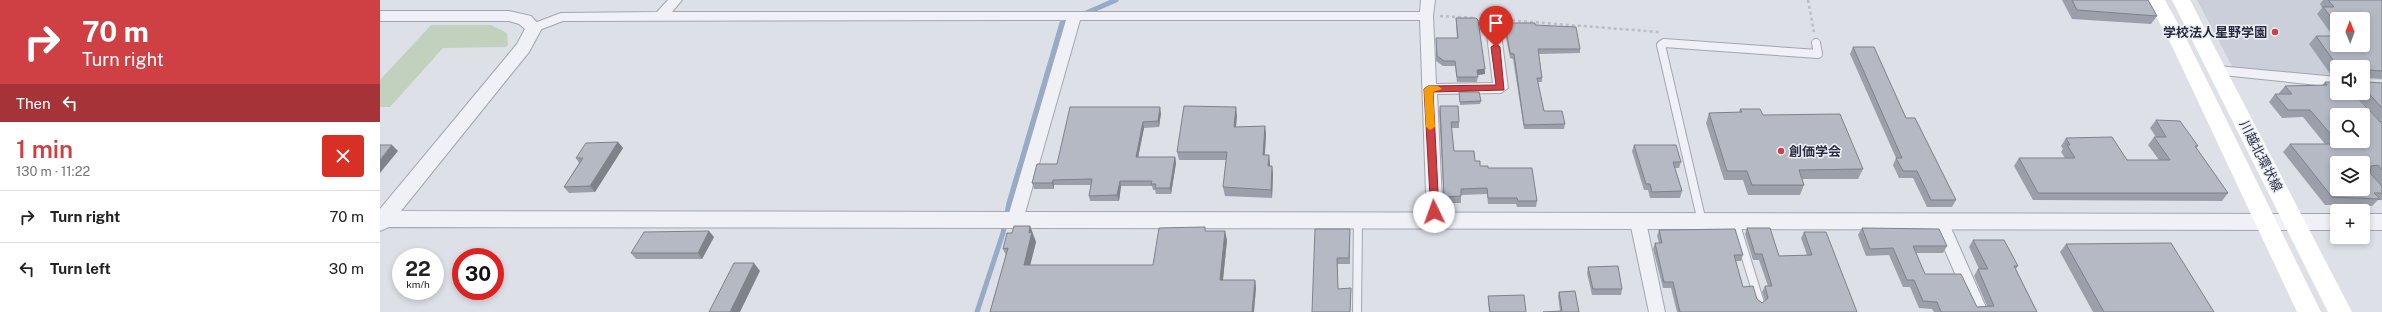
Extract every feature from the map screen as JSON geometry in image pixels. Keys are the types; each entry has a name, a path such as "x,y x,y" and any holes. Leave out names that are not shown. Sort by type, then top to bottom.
{"main road":[{"name":"川越北環状線","path":"2156,0 2180,44 2309,312"},
{"name":"川越北環状線","path":"2181,0 2340,312"}],"street":[{"path":"661,16 674,0"},
{"path":"1428,0 1426,16 1428,89 1435,222"},
{"path":"380,16 509,16 525,20 534,28"},
{"path":"534,28 561,17 1426,16"},
{"path":"1006,220 1074,17"},
{"path":"1428,89 1501,88 1492,20"},
{"path":"381,221 523,48 534,33 534,28"},
{"path":"2218,71 2330,81"},
{"path":"381,221 1006,220 1358,222 2330,222"},
{"path":"1940,221 1980,312"},
{"path":"1638,222 1657,312"},
{"path":"2370,222 2382,222"}],"lane":[{"path":"1702,222 1661,45 1664,43 1818,54 1816,43"},
{"path":"1357,312 1358,222"},
{"path":"1735,222 1760,303"}],"path":[{"path":"1808,0 1816,43"},
{"path":"1426,16 1666,32"}],"shaded area":[{"name":"学校法人星野学園","path":"2197,0 2382,0 2382,80 2370,79 2370,60 2330,60 2330,76 2233,68"}],"green space":[{"path":"431,25 491,25 507,33 508,45 506,47 443,48 390,107 380,107 380,80"}],"building":[{"path":"2072,0 2148,0 2157,16 2077,10"},
{"path":"2328,0 2382,0 2382,71 2370,70 2370,60 2333,60 2316,36 2330,36 2330,52 2370,52 2370,12 2330,12 2330,16 2323,7 2334,7"},
{"path":"1456,18 1476,18 1478,20 1485,69 1477,70 1478,77 1457,77 1455,61 1444,61 1437,56 1436,38 1458,38"},
{"path":"1505,23 1535,23 1535,25 1576,27 1580,49 1538,49 1542,78 1537,78 1544,111 1562,111 1565,124 1524,125 1514,54 1510,53"},
{"path":"1853,47 1874,47 1906,118 1915,118 1956,200 1931,200 1917,171 1903,171 1896,158 1902,158"},
{"path":"2325,82 2330,82 2330,100 2360,100 2367,108 2330,108 2330,133 2310,110 2288,110 2275,94 2292,94 2285,86 2327,85"},
{"path":"2370,82 2382,83 2382,108 2370,95"},
{"path":"1459,92 1479,92 1481,101 1460,102"},
{"path":"1184,106 1236,107 1234,127 1265,126 1263,155 1269,155 1268,166 1272,166 1271,190 1223,187 1227,152 1177,152"},
{"path":"1440,106 1458,106 1459,122 1451,122 1454,151 1474,151 1475,161 1480,161 1480,166 1488,166 1488,168 1532,168 1537,201 1518,201 1517,198 1488,198 1487,188 1461,189 1461,196 1444,197"},
{"path":"1070,107 1160,107 1158,121 1143,122 1136,157 1175,157 1170,188 1155,188 1156,184 1151,184 1152,181 1120,181 1117,195 1089,196 1092,179 1053,180 1052,183 1032,183 1037,164 1057,164"},
{"name":"創価学会","path":"1740,109 1760,109 1763,115 1840,114 1863,169 1799,170 1804,185 1752,185 1747,171 1727,171 1709,113 1742,112"},
{"path":"2370,111 2382,124 2382,170 2378,165 2371,166 2370,173 2370,156 2330,156 2330,194 2290,144 2330,144 2330,148 2370,148"},
{"path":"2156,120 2180,121 2198,146 2195,146 2228,193 2038,193 2019,158 2075,158 2067,145 2070,145 2066,138 2112,137 2127,160 2170,160 2154,137 2166,137"},
{"path":"618,142 590,186 564,187 583,158 576,158 586,143"},
{"path":"380,145 392,145 380,160"},
{"path":"1634,145 1676,145 1681,162 1673,162 1682,191 1652,192 1650,184 1646,184"},
{"path":"2370,173 2382,186 2382,193 2374,193 2380,199 2331,196 2370,196"},
{"path":"1014,226 1030,226 1029,233 1032,232 1024,265 1153,265 1159,228 1205,227 1205,231 1225,231 1220,280 1255,280 1252,312 990,312 1008,248 1003,249 1007,233 1012,233"},
{"path":"1747,228 1770,228 1779,256 1812,255 1804,232 1826,232 1857,312 1680,312 1673,282 1664,282 1655,243 1662,243 1659,230 1735,229 1743,255 1734,255 1743,287 1753,286 1757,299 1762,303 1768,298 1765,286 1772,286 1762,254 1755,254"},
{"path":"1862,228 1939,229 1947,246 1913,246 1925,274 1961,274 1977,307 1994,306 1978,269 1988,269 1973,240 2004,240 2018,266 2014,266 2037,312 1941,312 1937,302 1923,301 1914,280 1907,280 1893,248 1870,249"},
{"path":"1315,229 1350,229 1349,258 1337,258 1338,289 1351,288 1350,312 1312,312"},
{"path":"709,231 698,253 631,253 644,232"},
{"path":"2171,243 2214,312 2104,312 2066,244"},
{"path":"734,263 754,263 730,312 709,312"},
{"path":"1618,266 1622,289 1593,289 1588,267"},
{"path":"1575,291 1579,312 1543,312 1562,311 1559,292"},
{"path":"1524,295 1526,312 1490,312 1488,296"}],"waterway":[{"path":"1084,14 1116,0"},
{"path":"977,312 1003,233 1009,203 1062,23 1071,19"}],"slow traffic":[{"path":"1430,127 1428,89 1438,89"}],"place":[{"name":"学校法人星野学園","path":"2275,32"},
{"name":"創価学会","path":"1781,151"}],"route":[{"path":"1434,212 1428,89 1501,88 1496,47"}]}
